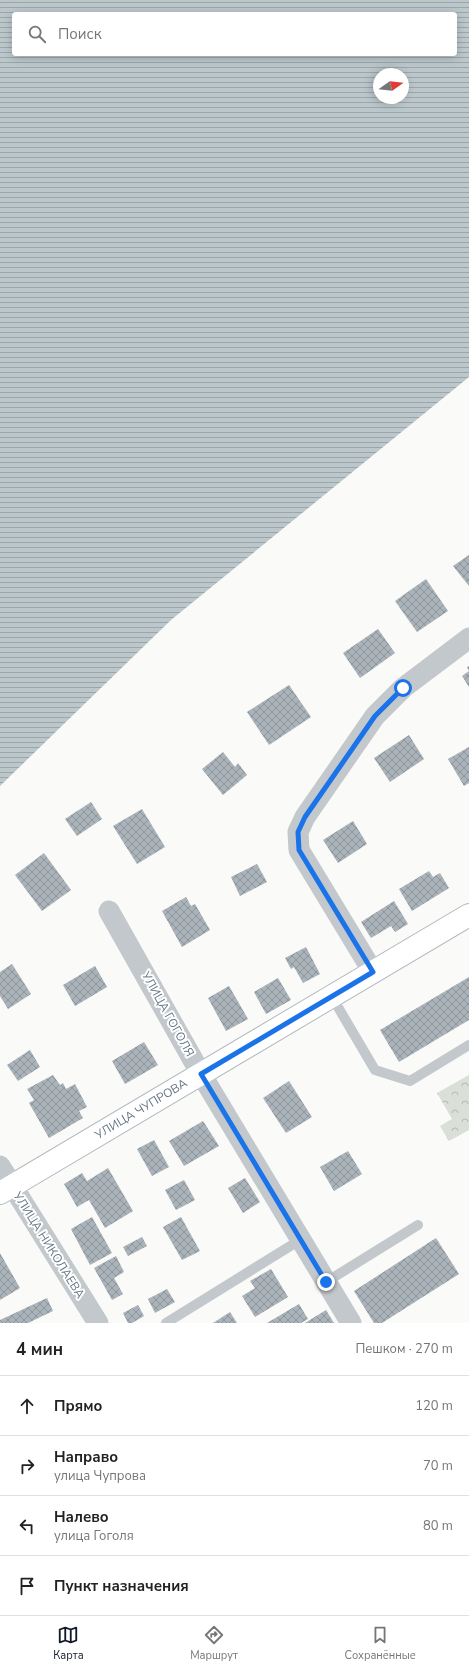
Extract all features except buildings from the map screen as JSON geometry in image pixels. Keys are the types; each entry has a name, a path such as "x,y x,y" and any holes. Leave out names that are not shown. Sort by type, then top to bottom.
{"street":[{"path":"373,972 299,850 298,832 305,817 375,716 403,688 469,638"},
{"name":"УЛИЦА ГОГОЛЯ","path":"109,911 201,1074 351,1323"},
{"name":"УЛИЦА ЧУПРОВА","path":"6,1189 469,915"},
{"name":"УЛИЦА НИКОЛАЕВА","path":"0,1166 6,1189 98,1323"}],"lane":[{"path":"332,997 375,1070 410,1080 469,1045"},
{"path":"326,1282 418,1225"},
{"path":"166,1323 300,1240"}],"green space":[{"path":"469,1075 469,1130 449,1141 440,1126 452,1119 437,1093"}],"shaded area":[{"path":"0,0 469,0 469,377 171,620 0,786"}],"route":[{"path":"326,1282 201,1074 373,972 299,850 298,832 305,817 375,716 403,688"}]}
